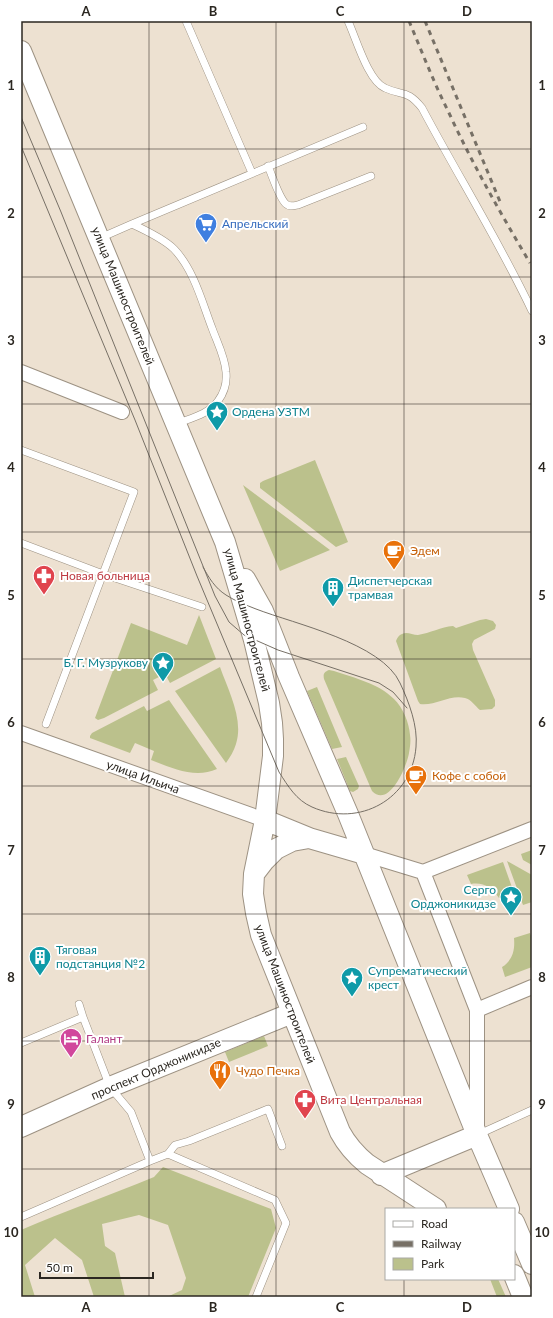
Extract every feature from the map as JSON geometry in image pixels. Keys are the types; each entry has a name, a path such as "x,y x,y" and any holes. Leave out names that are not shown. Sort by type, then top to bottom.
{"main road":[{"name":"улица Машиностроителей","path":"21,51 225,542 254,640 272,723 273,756 265,820 254,874 253,894 261,935 344,1141 357,1156 381,1175 434,1208"},
{"name":"улица Машиностроителей","path":"225,542 263,611 289,677 364,854 508,1208"},
{"path":"265,820 309,838 364,854"},
{"path":"254,874 276,849 292,841 309,838"},
{"name":"проспект Орджоникидзе","path":"21,1127 110,1087 292,1013"},
{"path":"381,1175 477,1135"},
{"path":"515,1224 532,1264"},
{"path":"515,1277 524,1297"}],"street":[{"path":"21,372 122,412"},
{"name":"улица Ильича","path":"21,733 265,820"},
{"path":"364,854 423,872 532,829"},
{"path":"423,872 477,1010 477,1135"},
{"path":"477,1010 532,988"}],"lane":[{"path":"186,21 252,173"},
{"path":"348,21 367,69 375,81 384,88 405,93 416,100 422,108 502,252 532,311"},
{"path":"99,238 363,127"},
{"path":"268,166 282,199 286,205 291,206 298,205 371,176"},
{"path":"132,224 145,230 173,248 183,262 194,282 223,357 226,370 226,381 223,392 219,400 212,408 176,424"},
{"path":"21,450 134,492 46,724"},
{"path":"21,543 103,574 202,607"},
{"path":"79,1004 110,1087 131,1112 150,1161"},
{"path":"21,1043 83,1017"},
{"path":"21,1217 168,1154 175,1145 189,1141 268,1109 282,1146"},
{"path":"477,1135 532,1110"},
{"path":"168,1154 275,1200 286,1223 256,1297"}],"green space":[{"path":"315,460 348,542 336,547 260,488 260,483 263,481"},
{"path":"243,485 330,550 280,571"},
{"path":"199,615 216,659 170,683 165,674 153,680 158,690 104,718 98,720 95,718 131,623 187,645"},
{"path":"486,619 493,621 496,625 495,629 474,640 472,644 473,650 495,700 495,706 492,709 480,710 469,700 459,697 420,704 396,641 398,637 404,633 418,635 453,626 456,628"},
{"path":"220,667 231,695 237,715 238,725 236,744 226,763 175,691"},
{"path":"329,670 358,679 388,693 400,707 405,716 410,737 408,759 396,784 385,794 378,795 372,791 324,679 324,673"},
{"path":"317,687 342,747 332,749 307,691"},
{"path":"169,700 217,769 209,772 192,773 151,760 154,751 135,743 130,753 90,738 92,733 144,706 147,711"},
{"path":"346,757 359,786 358,789 353,792 350,791 337,759"},
{"path":"532,850 532,865 523,860 521,854"},
{"path":"507,861 532,875 532,902 523,905"},
{"path":"503,862 514,893 499,898 494,891 487,886 471,884 467,875"},
{"path":"530,933 532,939 532,967 505,977 502,967 511,958 514,947 514,938"},
{"path":"264,1036 268,1046 229,1062 225,1052"},
{"path":"163,1167 271,1209 276,1228 248,1297 167,1297 182,1290 186,1278 168,1225 139,1215 102,1224 105,1246 115,1253 125,1297 94,1297 82,1260 55,1238 25,1265 35,1297 21,1297 21,1230 154,1177"},
{"path":"490,1280 498,1280 506,1297 497,1297"}],"tram line":[{"path":"21,117 61,212 215,596 229,622 244,635 278,650 379,683 393,692 407,708"},
{"path":"21,146 279,772 301,801 312,807 330,813 348,814 365,811 380,804 394,794 405,781 412,765 416,747 416,731 407,698 400,683 390,669 375,657 357,646 314,628 256,609 233,599 215,586 203,567"}],"railway":[{"path":"409,21 438,90 468,151 498,208 530,263"},
{"path":"425,21 501,204"}],"place":[{"name":"Апрельский","path":"206,244"},
{"name":"Ордена УЗТМ","path":"217,432"},
{"name":"Эдем","path":"394,570"},
{"name":"Новая больница","path":"44,596"},
{"name":"Диспетчерская трамвая","path":"333,608"},
{"name":"Б. Г. Музрукову","path":"163,682"},
{"name":"Кофе с собой","path":"416,796"},
{"name":"Серго Орджоникидзе","path":"511,916"},
{"name":"Тяговая подстанция №2","path":"40,976"},
{"name":"Супрематический крест","path":"352,998"},
{"name":"Галант","path":"71,1058"},
{"name":"Чудо Печка","path":"220,1090"},
{"name":"Вита Центральная","path":"305,1120"}]}
